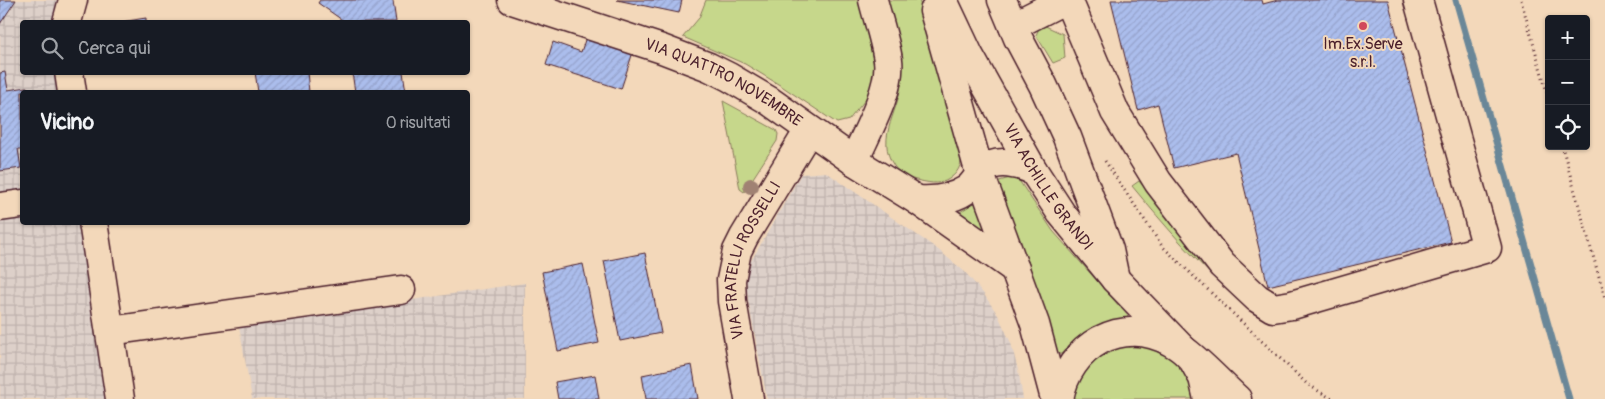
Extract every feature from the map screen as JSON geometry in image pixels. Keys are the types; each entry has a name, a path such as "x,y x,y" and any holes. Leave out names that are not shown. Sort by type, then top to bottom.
{"street":[{"path":"68,20 73,0"},
{"name":"VIA QUATTRO NOVEMBRE","path":"512,0 662,48 709,67 768,100 854,161 917,200 1015,270"},
{"path":"854,161 882,97 886,83 888,62 873,0"},
{"name":"VIA ACHILLE GRANDI","path":"931,0 980,174 1043,350 1057,399"},
{"name":"VIA ACHILLE GRANDI","path":"944,0 969,55 1033,170 1061,213 1114,279 1186,352 1201,373 1208,399"},
{"path":"1002,0 1067,137 1110,250 1114,279"},
{"path":"1013,26 1064,0"},
{"path":"1068,0 1114,112 1158,182 1222,265 1257,298 1272,308 1292,305 1487,248 1418,0"},
{"path":"69,75 72,90"},
{"name":"VIA FRATELLI ROSSELLI","path":"749,399 732,301 731,280 733,265 744,237 808,130"},
{"path":"917,200 952,198 967,190 988,167 1001,163 1016,164 1033,170"},
{"path":"0,207 20,204"},
{"path":"93,225 120,399"},
{"path":"110,331 400,290"},
{"name":"VIA ACHILLE GRANDI","path":"1057,399 1065,376 1074,361 1089,346 1106,337 1126,332 1149,333 1171,342 1186,352"},
{"path":"1186,352 1237,399"}],"path":[{"path":"1521,0 1545,85"},
{"path":"1563,150 1605,298"},
{"path":"1101,156 1162,246 1307,384 1332,399"}],"shaded area":[{"path":"0,0 61,0 57,20 20,20 20,75 57,75 61,90 20,90 20,225 82,225 111,399 0,399"},
{"path":"826,172 936,248 965,272 998,315 1011,343 1023,399 767,399 748,300 746,279 751,261 801,174"},
{"path":"525,283 525,399 252,399 239,326"}],"green space":[{"path":"706,0 858,0 867,32 874,69 874,80 870,92 849,120 837,123 745,64 683,37 699,18"},
{"path":"884,0 919,0 963,147 961,161 956,173 945,181 937,183 906,177 896,169 889,155 888,133 898,101 901,68"},
{"path":"1041,24 1063,34 1065,58 1053,63 1036,35"},
{"path":"723,101 776,130 778,134 777,141 744,192 740,189"},
{"path":"1014,177 1018,179 1053,231 1128,316 1127,319 1091,330 1076,340 1061,354 1057,354 998,185 999,181"},
{"path":"1139,181 1236,298 1182,244 1132,186"},
{"path":"974,203 978,204 987,229 984,231 960,215 960,212"},
{"path":"1122,347 1153,349 1170,358 1177,364 1188,380 1195,399 1073,399 1084,372 1096,360"}],"building":[{"path":"0,0 16,0 0,24"},
{"path":"320,0 391,0 393,1 396,20 342,20 318,3"},
{"path":"617,0 682,0 679,13"},
{"path":"1111,0 1262,0 1263,4 1278,0 1388,0 1451,242 1268,286 1236,153 1174,168 1158,104 1138,110"},
{"path":"586,37 633,52 621,89 546,65 553,42 581,52"},
{"path":"5,72 8,90 27,87 28,90 20,90 20,149 18,149 20,168 0,171 0,73"},
{"path":"255,75 307,75 309,90 258,90"},
{"path":"352,75 403,75 406,90 355,90"},
{"path":"645,253 661,333 620,341 604,261"},
{"path":"583,264 599,343 558,351 542,272"},
{"path":"692,365 698,399 646,399 642,375"},
{"path":"595,375 599,399 558,399 555,382"}],"waterway":[{"path":"1456,0 1569,399"}],"place":[{"name":"Im.Ex.Serve s.r.l.","path":"1363,26"}]}
